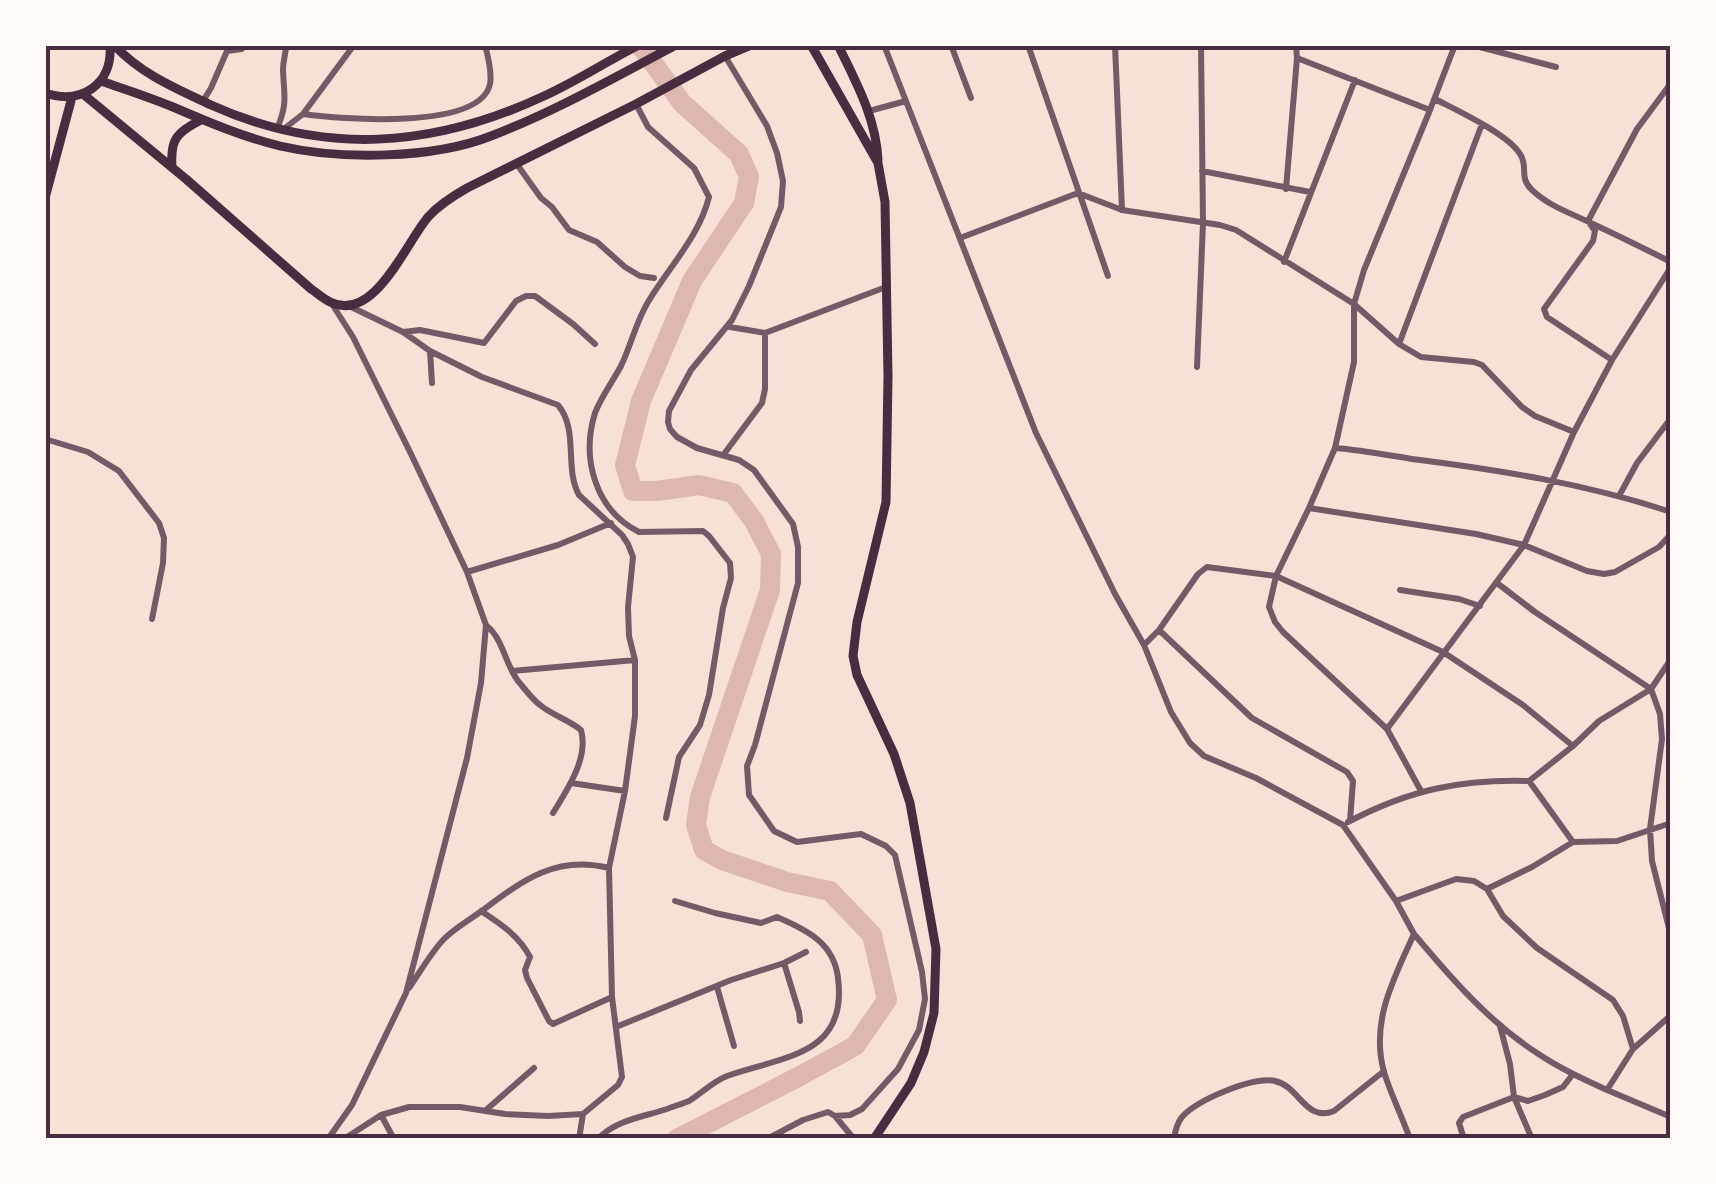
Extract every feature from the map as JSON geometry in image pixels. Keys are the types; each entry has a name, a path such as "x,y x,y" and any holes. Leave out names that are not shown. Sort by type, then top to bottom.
{"main road":[{"path":"45,93 60,98 78,96 101,81 108,69 112,45"},
{"path":"112,45 140,70 227,112 280,130 360,140 405,138 470,126 547,95 639,45"},
{"path":"101,81 282,146 351,156 406,154 488,138 607,84 676,45"},
{"path":"78,96 172,168 311,288 332,304 349,306 375,292 442,203 750,45"},
{"path":"810,45 878,162"},
{"path":"838,45 869,111 885,202 886,502 853,656 857,675 894,754 910,803 936,949 937,979 934,1013 912,1084 874,1139"},
{"path":"45,198 78,96"},
{"path":"172,168 175,139 201,120"}],"street":[{"path":"203,101 227,50 242,49 242,45"},
{"path":"280,130 287,91 283,64 286,45"},
{"path":"280,130 302,114 354,45"},
{"path":"302,114 399,120 447,113 476,103 491,83 485,45"},
{"path":"884,45 1036,433 1144,645 1171,712 1190,742 1204,756 1346,823 1414,934 1499,1025 1573,1074 1671,1117"},
{"path":"951,45 971,98"},
{"path":"1028,45 1108,276"},
{"path":"1115,45 1122,210"},
{"path":"1196,367 1203,223 1201,45"},
{"path":"1286,188 1296,45"},
{"path":"1421,790 1387,729 1275,622 1269,608 1276,576 1335,448 1354,362 1354,304 1364,270 1454,45"},
{"path":"1472,45 1556,67"},
{"path":"725,56 767,126 778,153 783,181 781,207 732,320 691,370 668,410 670,429 677,438 739,460 754,470 792,524 798,546 798,583 756,745 747,766 748,795 774,831 797,842 861,834 895,855 925,999 919,1030 898,1069 862,1108 850,1115 835,1116"},
{"path":"1296,58 1430,110"},
{"path":"1284,262 1355,80"},
{"path":"1588,221 1637,129 1671,84"},
{"path":"1387,729 1524,545 1574,432 1612,360 1671,265 1588,221 1554,208 1523,180 1524,163 1512,145 1434,99"},
{"path":"869,111 906,100"},
{"path":"636,104 648,127 694,168 709,197 699,228 646,305 622,364 596,412 590,440 594,482 606,505 639,532 702,530 730,564 731,578 710,695 700,725 679,757 666,818"},
{"path":"1399,344 1482,124"},
{"path":"516,163 569,230 597,242 640,276 654,278"},
{"path":"1202,171 1310,192"},
{"path":"960,238 1078,194 1122,210 1236,230 1354,304 1399,344 1421,357 1482,365 1522,407 1574,432"},
{"path":"1588,221 1595,231 1593,241 1544,314 1612,360"},
{"path":"730,327 765,334 887,287"},
{"path":"403,332 420,330 484,343 516,301 535,296 595,344"},
{"path":"332,304 353,337 467,572 486,625 468,758 406,994"},
{"path":"344,1139 381,1115 409,1107 460,1107 548,1116 583,1114 618,1085 622,1076 612,998 609,868 635,716 635,660 628,607 633,557 612,523 575,488 572,442 565,413 558,405 430,351 403,332 349,306"},
{"path":"724,454 762,403 765,334"},
{"path":"430,351 432,384"},
{"path":"1618,496 1671,418"},
{"path":"45,439 88,452 119,471 159,522 164,538 163,562 152,619"},
{"path":"1335,448 1552,480 1671,512"},
{"path":"1309,508 1422,524 1524,545 1586,571 1604,574 1660,547 1671,534"},
{"path":"467,572 558,545 612,523"},
{"path":"1144,645 1160,630 1198,574 1207,567 1276,576 1443,652 1523,705 1573,746"},
{"path":"1497,583 1651,690 1660,714 1662,740 1650,829 1652,861 1671,936"},
{"path":"1400,590 1480,606"},
{"path":"486,625 500,643 510,671 541,707 581,730 582,754 553,813"},
{"path":"1160,630 1252,718 1346,772 1353,780 1346,823"},
{"path":"1346,823 1421,790 1500,780 1529,781 1599,721 1651,690 1671,659"},
{"path":"510,671 635,660"},
{"path":"1529,781 1573,842"},
{"path":"570,783 625,792"},
{"path":"1487,889 1573,842 1617,841 1671,823"},
{"path":"328,1139 352,1105 406,994 448,935 517,884 546,869 595,864 609,868"},
{"path":"1396,901 1456,879 1474,881 1487,889 1503,916 1537,948 1612,1000 1623,1016 1632,1049"},
{"path":"598,1139 612,1126 688,1101 718,1080 805,1051 828,1034 838,1017 837,964 829,948 812,933 777,917 761,923 675,901"},
{"path":"482,911 524,945 530,956 526,978 548,1021 553,1024 612,998"},
{"path":"1410,1139 1384,1070 1380,1046 1381,1017 1390,987 1414,934"},
{"path":"616,1027 751,973 784,964 806,952"},
{"path":"784,964 800,1021"},
{"path":"716,987 734,1046"},
{"path":"1606,1090 1632,1049 1671,1015"},
{"path":"1499,1025 1514,1096 1532,1139"},
{"path":"484,1111 534,1068"},
{"path":"1174,1139 1182,1117 1229,1089 1274,1080 1311,1110 1326,1114 1384,1070"},
{"path":"1464,1139 1459,1123 1463,1117 1514,1096 1528,1101 1546,1094 1563,1087 1573,1074"},
{"path":"767,1139 828,1112 854,1139"},
{"path":"579,1139 583,1114"},
{"path":"381,1115 394,1139"},
{"path":"848,1131 850,1115"}],"waterway":[{"path":"640,45 682,103 739,154 749,177 744,203 692,281 641,401 625,465 633,491 699,485 733,493 754,521 771,554 770,590 700,797 696,825 704,850 722,860 787,882 830,891 872,935 887,1000 855,1046 677,1139"}]}
